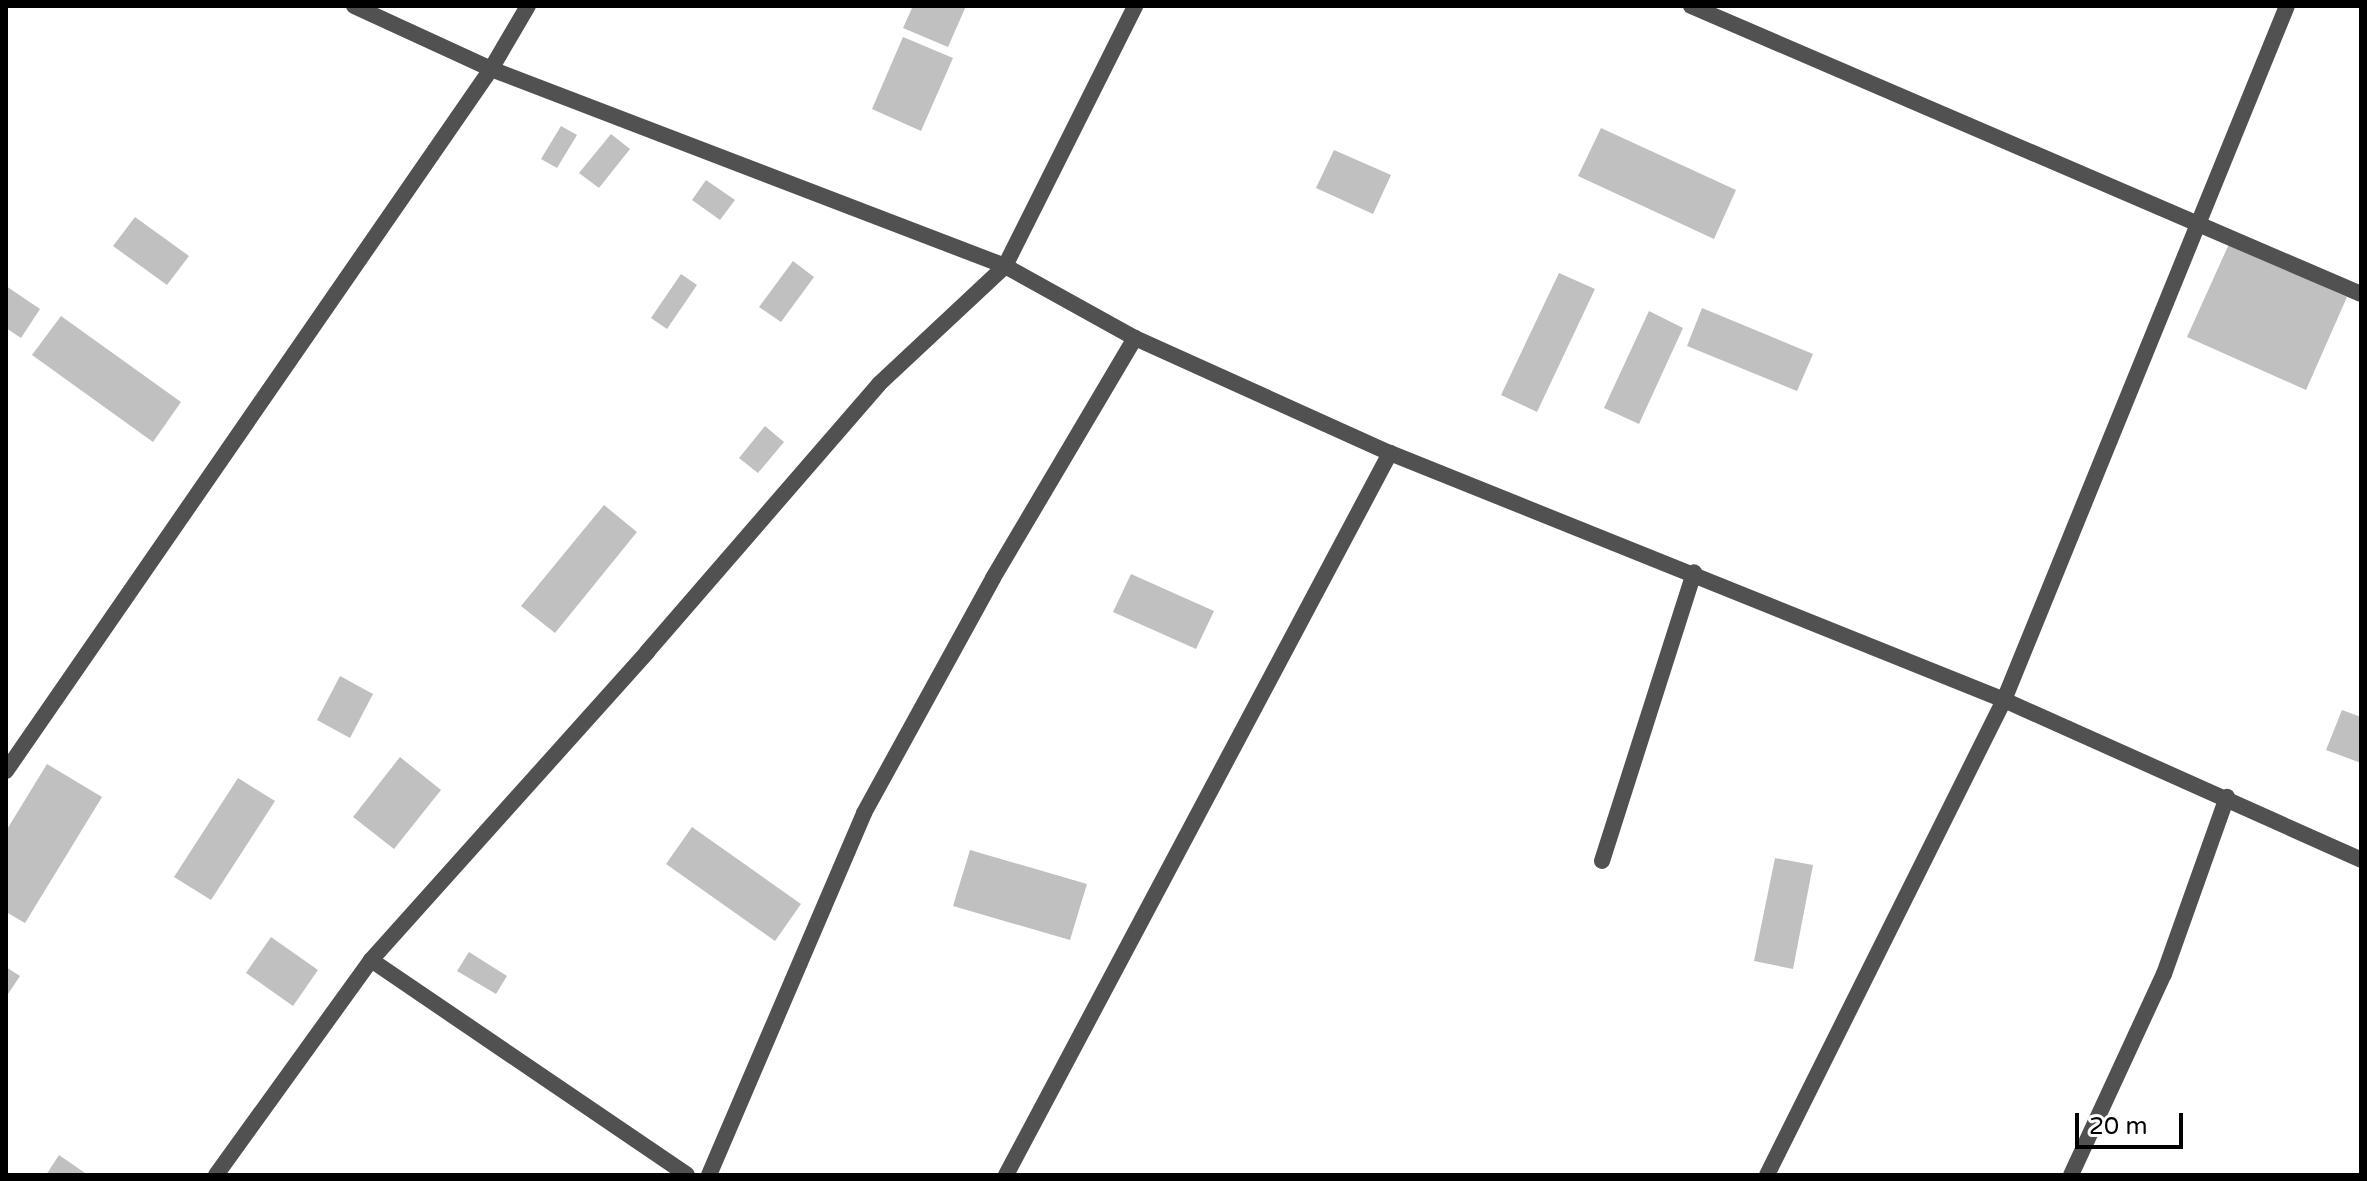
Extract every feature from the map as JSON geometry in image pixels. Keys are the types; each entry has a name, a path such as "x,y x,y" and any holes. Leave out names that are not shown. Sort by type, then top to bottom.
{"street":[{"path":"354,6 491,69 1005,266 1135,338 1390,453 1694,572 2004,700 2227,797 2361,860"},
{"path":"6,771 491,69 528,6"},
{"path":"216,1175 371,960 647,652 879,384 1005,266 1135,6"},
{"path":"1691,6 2361,294"},
{"path":"1767,1175 2004,700 2287,6"},
{"path":"709,1175 864,813 993,578 1135,338"},
{"path":"1006,1175 1390,453"},
{"path":"1602,861 1694,572"},
{"path":"2071,1175 2164,974 2227,797"},
{"path":"371,960 687,1175"}],"building":[{"path":"913,6 966,6 948,47 903,28"},
{"path":"903,37 953,58 921,131 872,109"},
{"path":"561,126 577,135 557,168 541,159"},
{"path":"1601,128 1736,190 1714,239 1578,176"},
{"path":"611,134 630,149 599,188 579,173"},
{"path":"1334,150 1391,175 1373,214 1316,188"},
{"path":"706,180 735,200 720,220 692,200"},
{"path":"135,217 189,256 167,285 113,246"},
{"path":"2229,244 2347,297 2306,390 2187,337"},
{"path":"793,261 814,277 781,322 759,307"},
{"path":"1559,273 1595,289 1537,412 1501,395"},
{"path":"681,274 697,285 667,329 651,318"},
{"path":"6,286 40,309 21,338 6,328"},
{"path":"1702,308 1813,354 1797,391 1687,346"},
{"path":"1649,311 1683,328 1639,424 1604,408"},
{"path":"61,316 181,402 153,442 32,355"},
{"path":"765,426 784,442 758,473 739,458"},
{"path":"604,505 637,532 555,633 521,606"},
{"path":"1131,574 1214,611 1196,649 1113,612"},
{"path":"340,676 373,694 350,738 317,720"},
{"path":"2342,710 2361,717 2361,763 2326,750"},
{"path":"400,757 441,790 394,849 353,817"},
{"path":"47,764 102,797 25,923 6,912 6,831"},
{"path":"238,778 275,801 211,900 174,877"},
{"path":"692,827 801,904 775,941 666,864"},
{"path":"970,850 1087,884 1070,940 953,906"},
{"path":"1775,858 1813,865 1793,969 1754,961"},
{"path":"271,937 318,970 293,1006 246,973"},
{"path":"469,952 507,976 496,994 457,971"},
{"path":"6,967 20,976 6,997"},
{"path":"59,1155 88,1175 46,1175"}]}
